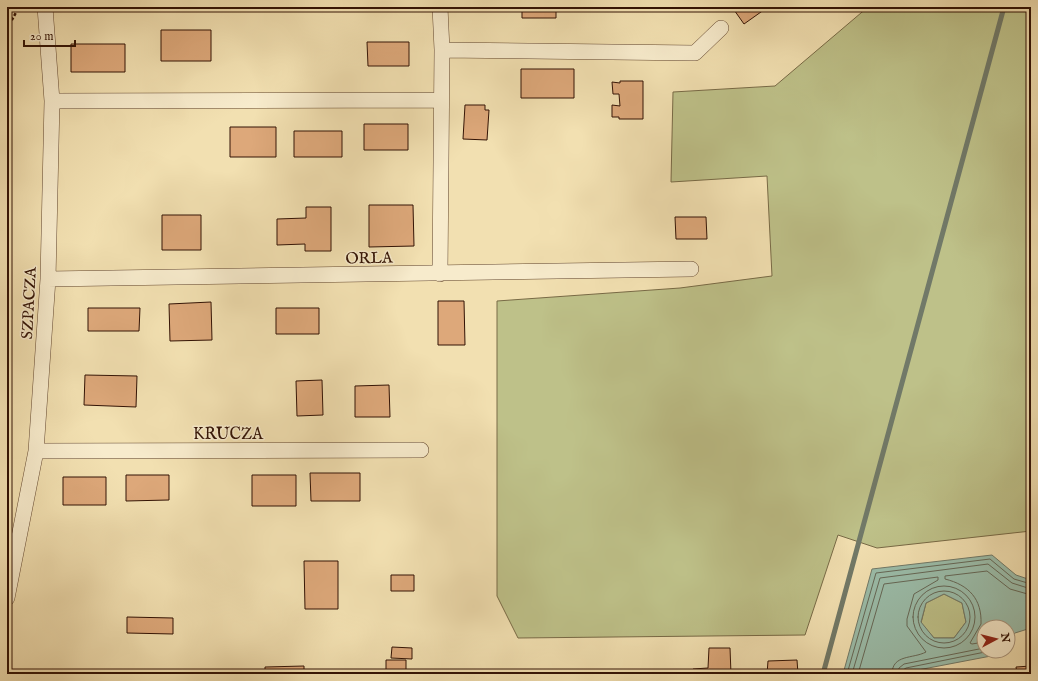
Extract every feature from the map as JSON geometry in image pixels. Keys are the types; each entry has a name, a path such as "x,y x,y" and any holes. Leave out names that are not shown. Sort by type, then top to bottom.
{"street":[{"name":"SZPACZA","path":"7,598 36,451 48,279 52,101 45,7"},
{"path":"440,7 442,50 440,274"},
{"path":"442,50 695,53 721,28"},
{"path":"52,101 441,100"},
{"name":"ORLA","path":"48,279 690,269"},
{"name":"KRUCZA","path":"36,451 421,450"}],"path":[{"path":"7,29 19,7"}],"green space":[{"path":"868,7 1031,7 1031,531 877,548 838,535 805,635 518,638 497,596 497,301 680,288 772,276 767,176 671,182 673,92 775,86"},
{"path":"944,594 962,603 966,622 954,638 934,638 921,623 926,603"}],"water":[{"path":"992,555 1016,575 1031,580 1031,628 1016,633 1016,619 976,619 976,659 897,674 843,674 872,569","holes":["944,594 962,603 966,622 954,638 934,638 921,622 926,603"]}],"building":[{"path":"522,7 556,7 556,18 522,18"},
{"path":"732,7 768,7 744,24"},
{"path":"161,30 211,30 211,61 161,61"},
{"path":"367,42 409,42 409,66 368,66"},
{"path":"71,44 125,44 125,72 71,72"},
{"path":"521,69 574,69 574,98 521,98"},
{"path":"620,81 643,81 643,119 619,119 619,117 612,117 612,105 620,106 619,94 613,94 612,82 620,83"},
{"path":"465,105 485,105 485,110 489,110 487,140 463,139"},
{"path":"364,124 408,124 408,150 364,150"},
{"path":"230,127 276,127 276,157 230,157"},
{"path":"294,131 342,131 342,157 294,157"},
{"path":"369,205 413,205 414,246 369,247"},
{"path":"306,207 331,207 331,251 305,251 305,244 277,245 277,219 306,218"},
{"path":"162,215 201,215 201,250 162,250"},
{"path":"675,217 706,217 707,239 676,239"},
{"path":"438,301 464,301 465,345 438,345"},
{"path":"211,302 212,340 170,341 169,304"},
{"path":"88,308 140,308 139,331 88,331"},
{"path":"276,308 319,308 319,334 276,334"},
{"path":"85,375 137,376 136,407 84,405"},
{"path":"322,380 323,415 297,416 296,381"},
{"path":"389,385 390,417 355,417 355,386"},
{"path":"310,473 360,473 360,501 311,501"},
{"path":"126,475 169,475 169,500 126,501"},
{"path":"252,475 296,475 296,506 252,506"},
{"path":"63,477 106,477 106,505 63,505"},
{"path":"304,561 338,561 338,609 305,609"},
{"path":"391,575 414,575 414,591 391,591"},
{"path":"127,617 173,618 173,634 127,633"},
{"path":"392,647 412,648 412,659 391,658"},
{"path":"709,648 730,648 731,674 693,674 693,669 708,668"},
{"path":"386,660 406,660 406,674 386,674"},
{"path":"797,660 798,674 767,674 768,661"},
{"path":"304,666 304,674 265,674 265,667"},
{"path":"1031,666 1031,674 1017,674 1016,667"}],"waterway":[{"path":"823,674 1004,7"}]}
